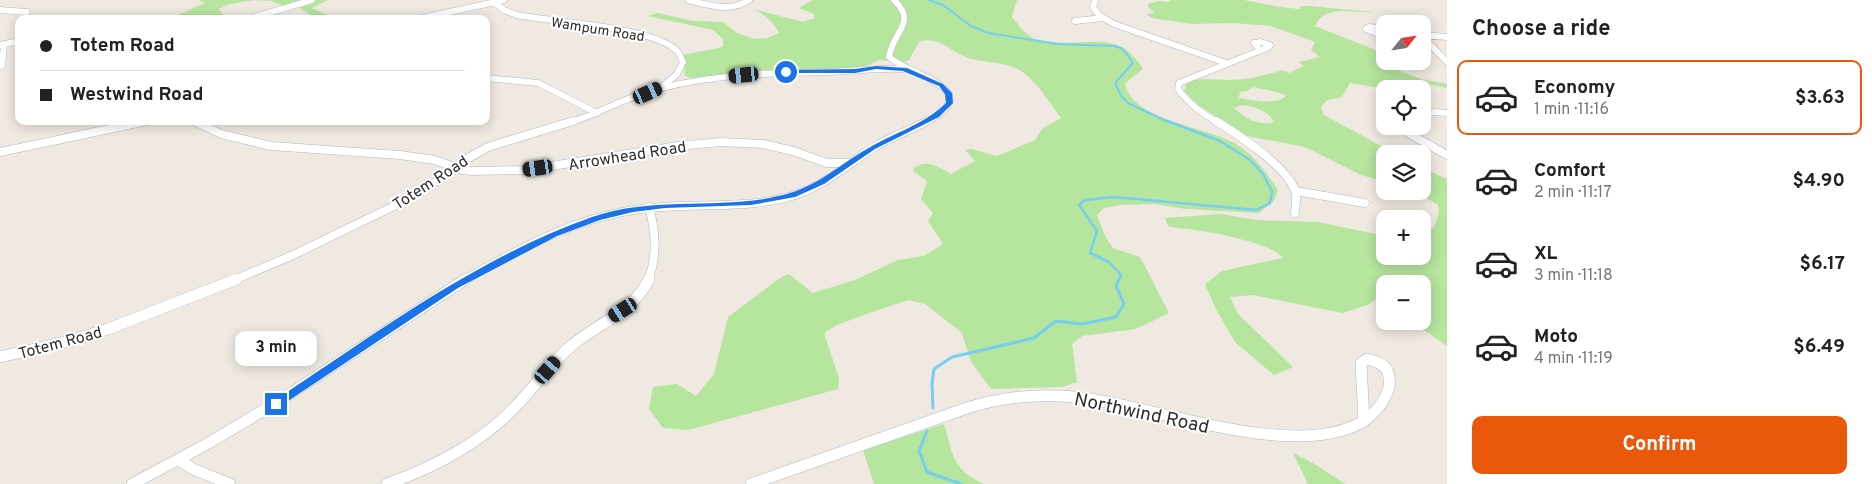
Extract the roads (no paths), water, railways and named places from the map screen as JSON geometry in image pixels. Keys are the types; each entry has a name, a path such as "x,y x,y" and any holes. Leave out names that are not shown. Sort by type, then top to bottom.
{"street":[{"path":"264,15 312,0"},
{"path":"436,15 504,0"},
{"path":"688,0 726,7 740,5 748,0"},
{"path":"876,68 889,57 891,42 906,21 907,16 904,8 894,0"},
{"path":"1095,0 1094,8 1103,18 1119,26 1226,63"},
{"name":"Wampum Road","path":"493,2 504,10 517,15 620,30 658,39 680,54 682,65 677,74"},
{"path":"0,10 27,12"},
{"path":"1074,21 1103,18"},
{"path":"1431,37 1447,38"},
{"path":"2,66 2,44 15,42"},
{"path":"1431,46 1447,63"},
{"path":"1260,50 1181,81 1178,89 1185,99 1199,111 1259,150 1284,174 1296,191 1295,213"},
{"path":"132,484 179,460 276,404 420,308 487,268 573,227 614,213 650,208 751,203 774,200 808,190 873,148 937,116 950,103 948,93 941,85 904,69 889,57"},
{"path":"1447,63 1441,64 1447,68"},
{"name":"Totem Road","path":"0,357 70,341 260,270 394,206 488,147 597,113 660,88 691,82 757,74 855,71 876,68 904,69"},
{"path":"660,88 677,74 691,82"},
{"path":"490,78 538,83 597,113"},
{"path":"1431,113 1447,113"},
{"path":"0,152 130,125"},
{"name":"Arrowhead Road","path":"202,125 221,134 271,146 400,155 434,160 455,168 473,171 508,172 678,146 721,142 772,146 827,162 849,163"},
{"path":"1412,135 1447,155"},
{"path":"827,162 834,169 834,174"},
{"path":"1296,191 1366,203"},
{"path":"387,484 454,455 492,430 516,407 558,358 576,342 635,300 645,287 655,260 655,235 650,208"},
{"name":"Northwind Road","path":"752,484 978,405 1018,396 1044,395 1086,398 1136,407 1229,430 1263,435 1326,434 1352,429 1364,422 1382,404 1388,386 1388,374 1384,366 1367,358 1361,363 1364,422"},
{"path":"179,460 193,470 230,484"}],"waterway":[{"path":"929,0 943,5 971,26 988,33 1058,44 1115,46 1123,49 1133,63 1115,83 1122,97 1128,103 1170,123"},
{"path":"1119,280 1121,275 1109,262 1090,253 1097,231 1079,205 1085,200 1114,197 1256,210 1270,203 1272,191 1263,174 1250,160 1220,141 1167,121"},
{"path":"933,408 932,383 934,369 952,357 1034,338 1056,321 1082,324 1116,317 1124,304 1116,286 1119,279"},
{"path":"927,431 919,451 927,472 961,484"}]}
